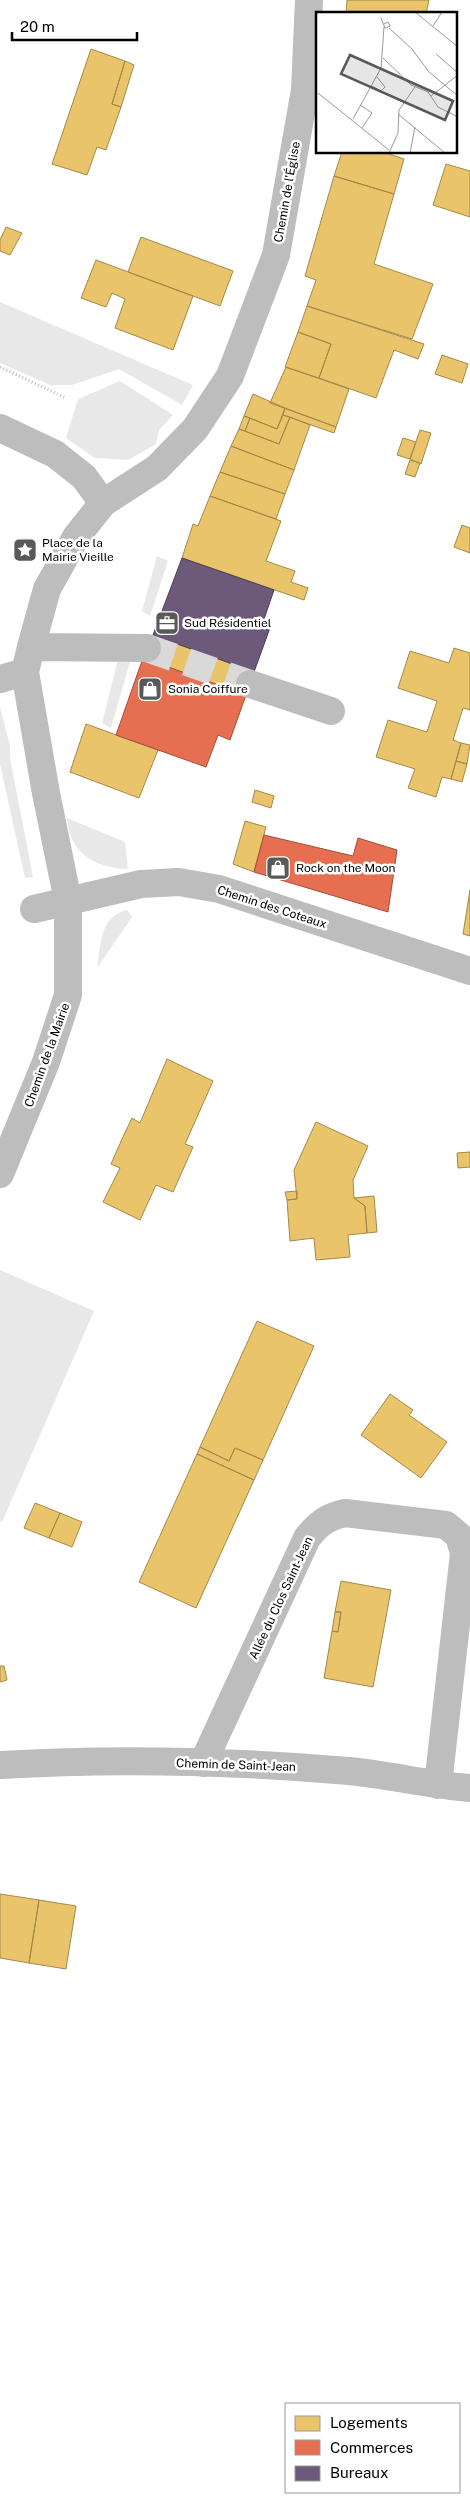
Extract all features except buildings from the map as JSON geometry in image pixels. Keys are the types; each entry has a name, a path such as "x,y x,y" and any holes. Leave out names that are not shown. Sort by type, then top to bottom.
{"street":[{"name":"Chemin de l'Église","path":"103,503 157,468 202,420 230,376 276,255 305,90 309,0"},
{"path":"0,428 55,454 84,477 103,503 76,537 47,589 19,666 68,902"},
{"path":"19,666 147,648"},
{"path":"250,684 331,710"},
{"name":"Chemin des Coteaux","path":"34,909 141,884 179,882 220,889 470,971"},
{"name":"Chemin de la Mairie","path":"0,1174 46,1062 68,996 68,902"},
{"name":"Allée du Clos Saint-Jean","path":"203,1763 307,1538 318,1524 329,1516 344,1513 446,1525 459,1536 464,1553 438,1785"},
{"name":"Chemin de Saint-Jean","path":"0,1765 79,1760 270,1765 352,1772 470,1788"}],"path":[{"path":"0,367 66,398"}],"shaded area":[{"path":"0,302 193,385 182,405 119,369 72,385 50,385 0,363"},
{"path":"120,381 173,415 159,430 156,444 128,460 95,458 66,438 78,399"},
{"path":"157,556 168,561 150,616 142,611"},
{"path":"120,651 132,655 111,728 102,723"},
{"path":"0,707 10,746 10,758 33,877 25,878 0,764"},
{"path":"67,818 125,842 128,869 105,866 86,857 73,841"},
{"path":"127,910 132,917 97,968 101,941 106,925 118,914"},
{"path":"0,1270 94,1311 2,1522 0,1521"}],"tunnel":[{"path":"147,648 250,684"}],"place":[{"name":"Place de la Mairie Vieille","path":"25,550"},
{"name":"Sud Résidentiel","path":"167,623"},
{"name":"Sonia Coiffure","path":"150,689"},
{"name":"Rock on the Moon","path":"278,868"}]}
